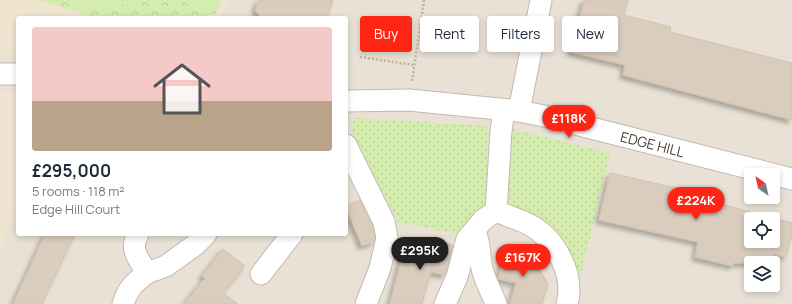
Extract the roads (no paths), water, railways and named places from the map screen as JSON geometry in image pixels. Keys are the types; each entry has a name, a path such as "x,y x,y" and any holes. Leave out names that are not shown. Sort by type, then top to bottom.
{"street":[{"path":"496,211 501,131 512,111 541,0"},
{"path":"0,74 16,74"},
{"name":"EDGE HILL","path":"348,101 409,100 544,116 792,179"},
{"path":"348,149 384,222 387,238 380,268 366,304"},
{"path":"445,304 457,277 467,240 475,232 483,220 496,211"},
{"path":"496,211 531,225 550,241 562,259 568,282 567,304"},
{"path":"475,232 480,242 480,260 483,272 496,304"},
{"path":"137,236 134,250 147,273"},
{"path":"121,293 147,273 166,266 195,245 204,236"},
{"path":"262,274 290,236"}]}
